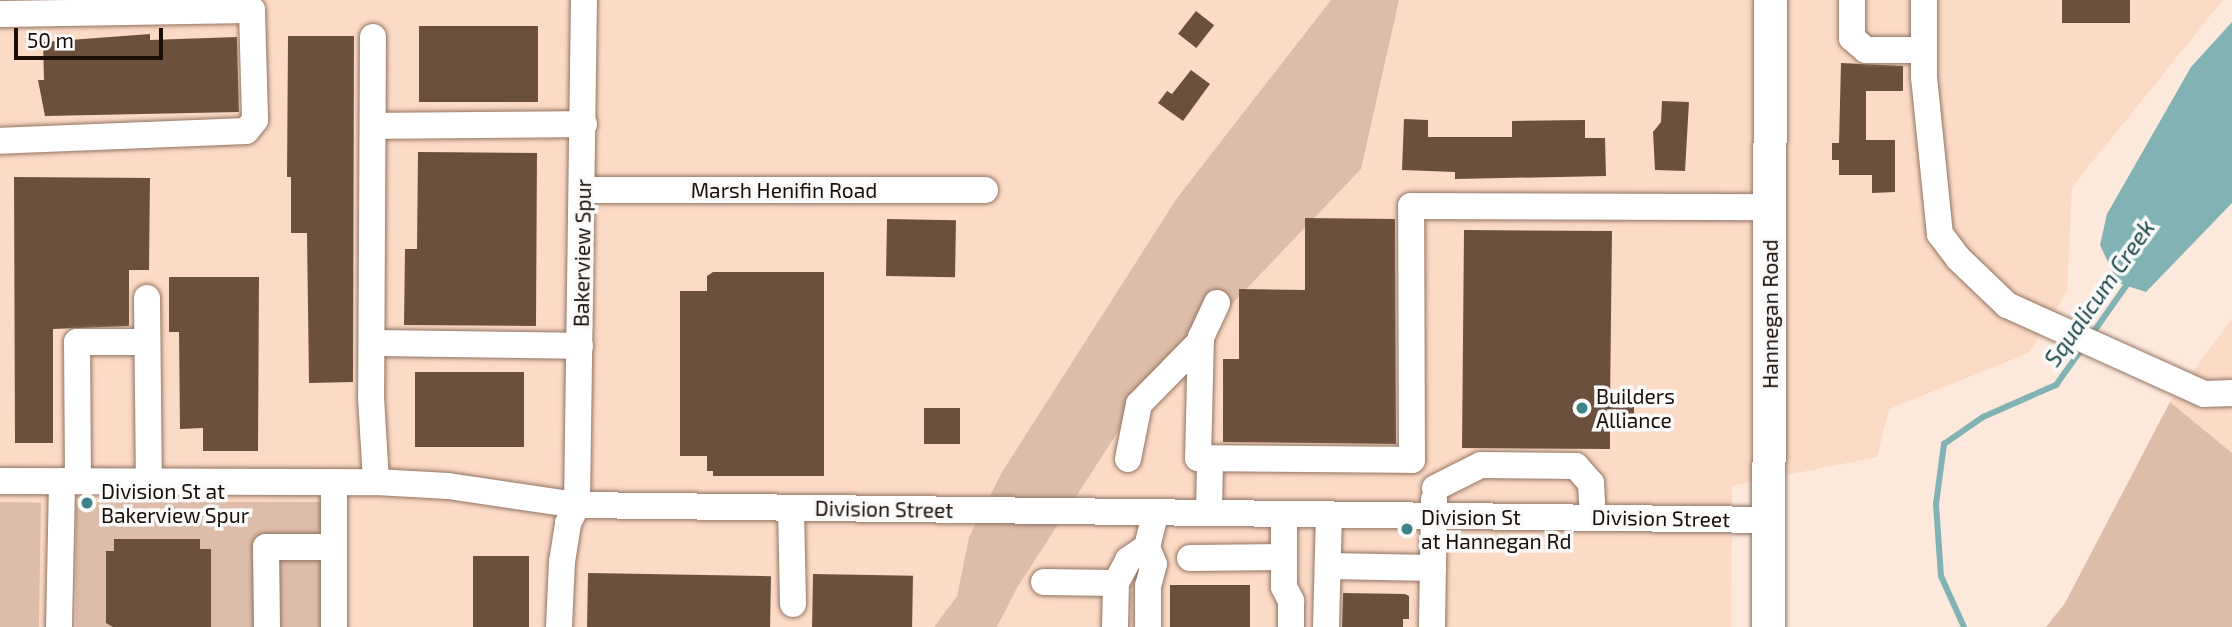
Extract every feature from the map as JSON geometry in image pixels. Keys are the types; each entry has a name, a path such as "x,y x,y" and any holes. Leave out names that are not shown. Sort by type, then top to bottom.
{"main road":[{"name":"Hannegan Road","path":"1768,627 1770,0"}],"street":[{"name":"Bakerview Spur","path":"559,627 562,562 568,523 577,505 584,0"},
{"path":"1852,0 1852,38 1866,50 1924,50"},
{"path":"1924,0 1924,50 1940,234 1958,258 2007,305 2204,394 2232,393"},
{"path":"0,14 31,7 68,6 190,5 252,10 252,127 246,131 0,141"},
{"path":"373,37 372,343 376,482"},
{"path":"374,126 584,124"},
{"name":"Marsh Henifin Road","path":"583,190 985,190"},
{"path":"1432,627 1435,488 1412,460 1411,206 1770,207"},
{"path":"147,298 149,481"},
{"path":"1217,303 1201,341 1198,458 1210,461 1412,460"},
{"path":"1128,459 1139,404 1201,341"},
{"path":"59,627 77,342 148,342"},
{"path":"372,343 580,346"},
{"path":"1209,513 1210,461"},
{"path":"1435,488 1481,465 1576,466 1591,483 1594,517"},
{"name":"Division Street","path":"0,481 376,482 448,486 577,505 1770,520"},
{"path":"334,482 334,627"},
{"path":"791,508 793,604"},
{"path":"1148,627 1148,586 1154,564 1147,547 1156,512"},
{"path":"1284,514 1284,557 1291,627"},
{"path":"1326,627 1329,514"},
{"path":"267,627 266,547 334,547"},
{"path":"1115,627 1116,583 1128,561 1147,547"},
{"path":"1190,558 1284,557"},
{"path":"1328,566 1433,568"},
{"path":"1044,582 1116,583"}],"shaded area":[{"path":"0,0 1331,0 1177,198 1002,472 969,537 957,596 934,627 0,627"},
{"path":"1331,0 1399,0 1361,169 1136,404 1017,588 997,627 934,627 957,596 969,537 1002,472 1177,198"},
{"path":"1399,0 2223,0 2072,187 2067,291 2029,353 1889,409 1877,457 1732,486 1731,627 997,627 1017,588"},
{"path":"2232,319 2232,453 2170,402"},
{"path":"2170,402 2232,453 2232,627 2046,627 2065,603"},
{"path":"0,502 41,503 39,627 0,627"},
{"path":"76,502 321,502 321,627 76,627"}],"water":[{"path":"2232,22 2232,203 2146,292 2118,283 2100,245 2107,214 2191,67"}],"building":[{"path":"2062,0 2130,0 2130,23 2062,23"},
{"path":"1196,11 1214,25 1196,48 1178,34"},
{"path":"419,26 538,26 538,102 419,102"},
{"path":"150,34 150,40 237,37 239,112 45,116 38,80 44,80 43,42"},
{"path":"288,36 354,36 353,382 309,383 307,233 291,233 291,177 287,177"},
{"path":"1841,63 1903,66 1903,91 1866,91 1866,140 1895,140 1895,192 1872,193 1872,175 1839,175 1839,160 1832,160 1832,143 1839,143"},
{"path":"1191,70 1210,84 1183,121 1158,103 1167,91 1172,94"},
{"path":"1662,101 1689,102 1685,171 1655,170 1653,132 1661,122"},
{"path":"1404,119 1428,120 1428,137 1512,137 1512,121 1585,120 1585,138 1605,138 1606,176 1455,179 1455,172 1402,170"},
{"path":"418,152 537,153 536,326 404,325 405,249 417,249"},
{"path":"14,177 150,178 149,270 129,270 129,326 53,329 53,443 15,443"},
{"path":"1305,218 1395,219 1396,444 1223,442 1223,359 1239,359 1239,289 1305,290"},
{"path":"887,219 956,220 955,277 886,276"},
{"path":"1464,230 1612,231 1610,403 1634,402 1634,427 1610,427 1610,449 1462,448"},
{"path":"713,272 824,272 824,476 713,476 713,471 707,471 707,456 680,456 680,291 707,291 707,276"},
{"path":"169,277 259,277 258,451 203,451 203,428 180,429 179,332 169,332"},
{"path":"415,372 524,372 524,447 415,447"},
{"path":"924,408 960,408 960,444 924,444"},
{"path":"114,539 200,539 200,549 211,549 211,627 113,627 106,623 106,551 114,551"},
{"path":"473,556 529,556 529,627 473,627"},
{"path":"588,573 771,576 770,627 587,627"},
{"path":"813,574 913,576 912,627 812,627"},
{"path":"1170,585 1250,585 1250,627 1170,627"},
{"path":"1343,593 1405,594 1409,596 1409,619 1403,619 1403,627 1342,627"}],"waterway":[{"name":"Squalicum Creek","path":"2090,337 2130,280"},
{"name":"Squalicum Creek","path":"1964,627 1941,576 1936,504 1944,444 1983,417 2056,385 2084,346"}],"place":[{"name":"Builders Alliance","path":"1582,408"},
{"name":"Division St at Bakerview Spur","path":"87,503"},
{"name":"Division St at Hannegan Rd","path":"1407,529"}]}
